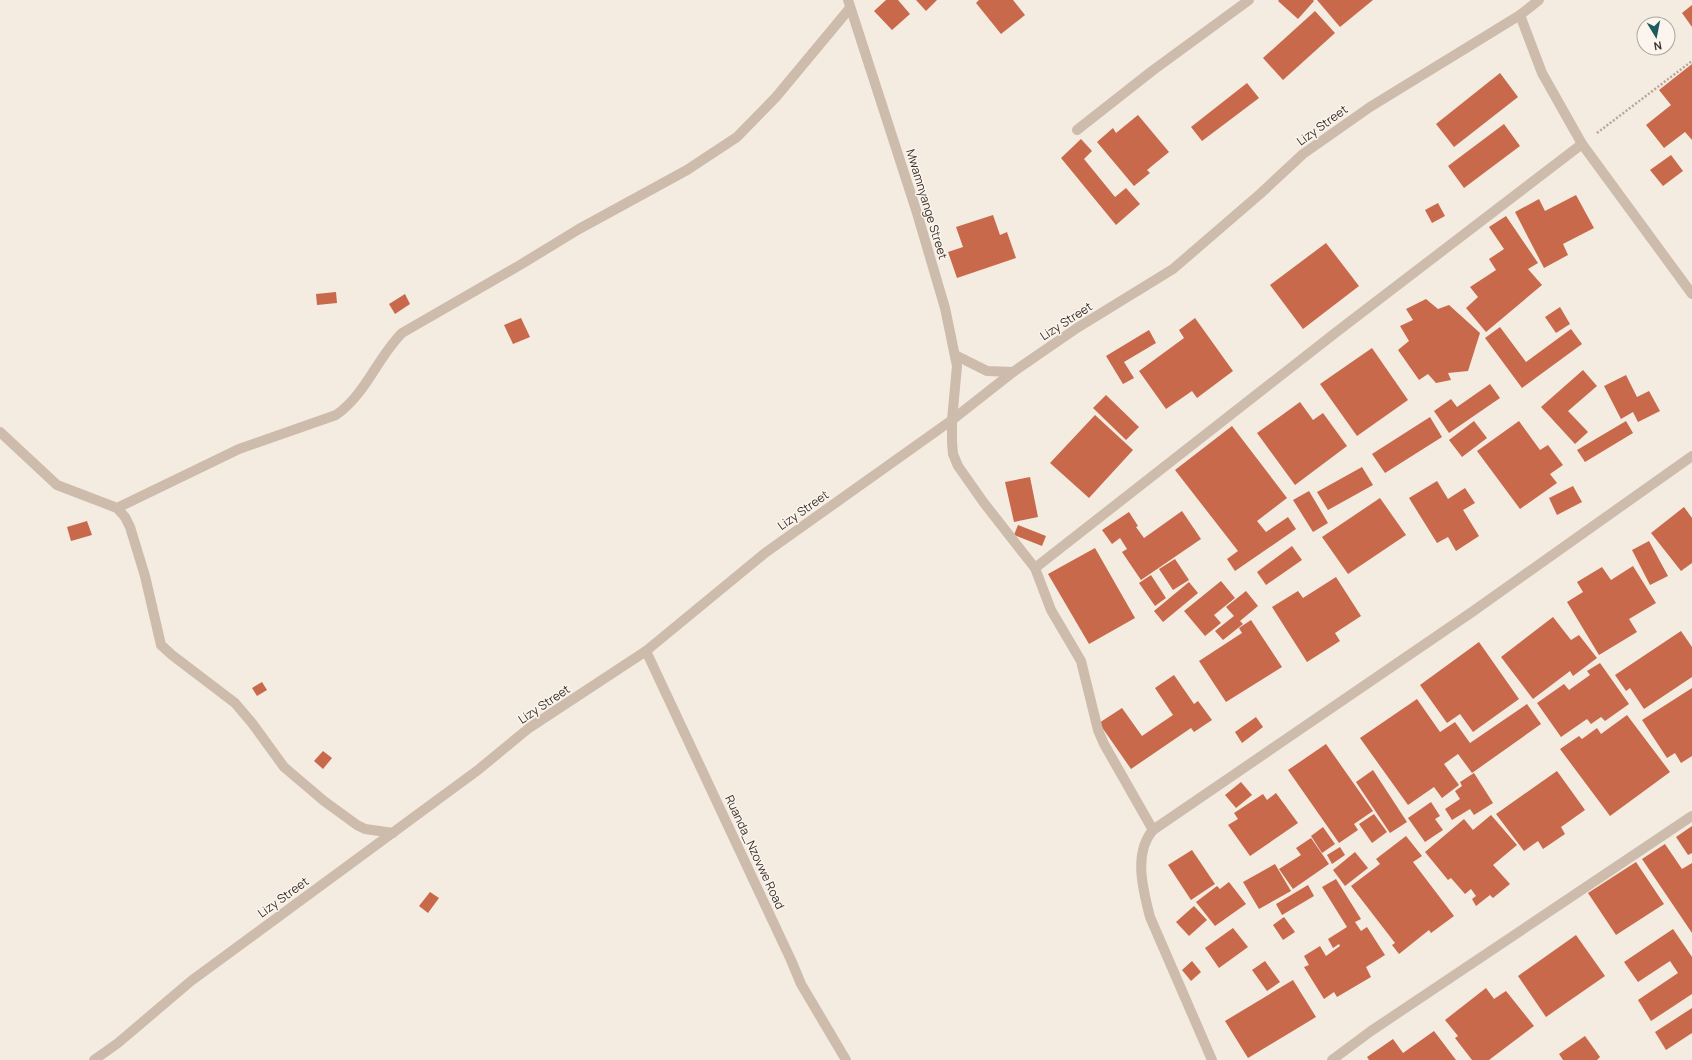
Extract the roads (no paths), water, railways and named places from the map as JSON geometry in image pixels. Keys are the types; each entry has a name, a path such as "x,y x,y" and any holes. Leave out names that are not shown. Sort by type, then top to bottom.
{"street":[{"path":"1077,130 1152,71 1249,0"},
{"name":"Lizy Street","path":"94,1060 118,1043 192,981 478,770 529,728 646,651 765,552 952,420 1013,372 1077,328 1172,269 1260,194 1303,154 1370,107 1520,15 1539,0"},
{"path":"117,508 239,449 336,415 342,411 359,394 390,346 402,332 520,266 579,229 687,170 737,137 776,97 849,4"},
{"name":"Mwamnyange Street","path":"849,4 917,213 945,308 955,355 957,376 952,420 953,454 958,466 984,503 1035,568 1051,610 1081,661 1098,730 1104,744 1153,830"},
{"path":"1520,15 1542,73 1582,144 1692,294"},
{"path":"1035,568 1333,335 1582,144"},
{"path":"955,355 987,371 1013,372"},
{"path":"0,432 57,485 117,508 125,517 130,527 145,576 161,645 235,703 252,723 284,767 324,801 357,825 393,833"},
{"path":"1212,1060 1148,909 1144,894 1142,870 1143,850 1145,841 1153,830 1478,608 1692,456"},
{"name":"Ruanda_Nzovwe Road","path":"646,651 801,984 846,1060"},
{"path":"1332,1060 1371,1031 1692,816"}]}
